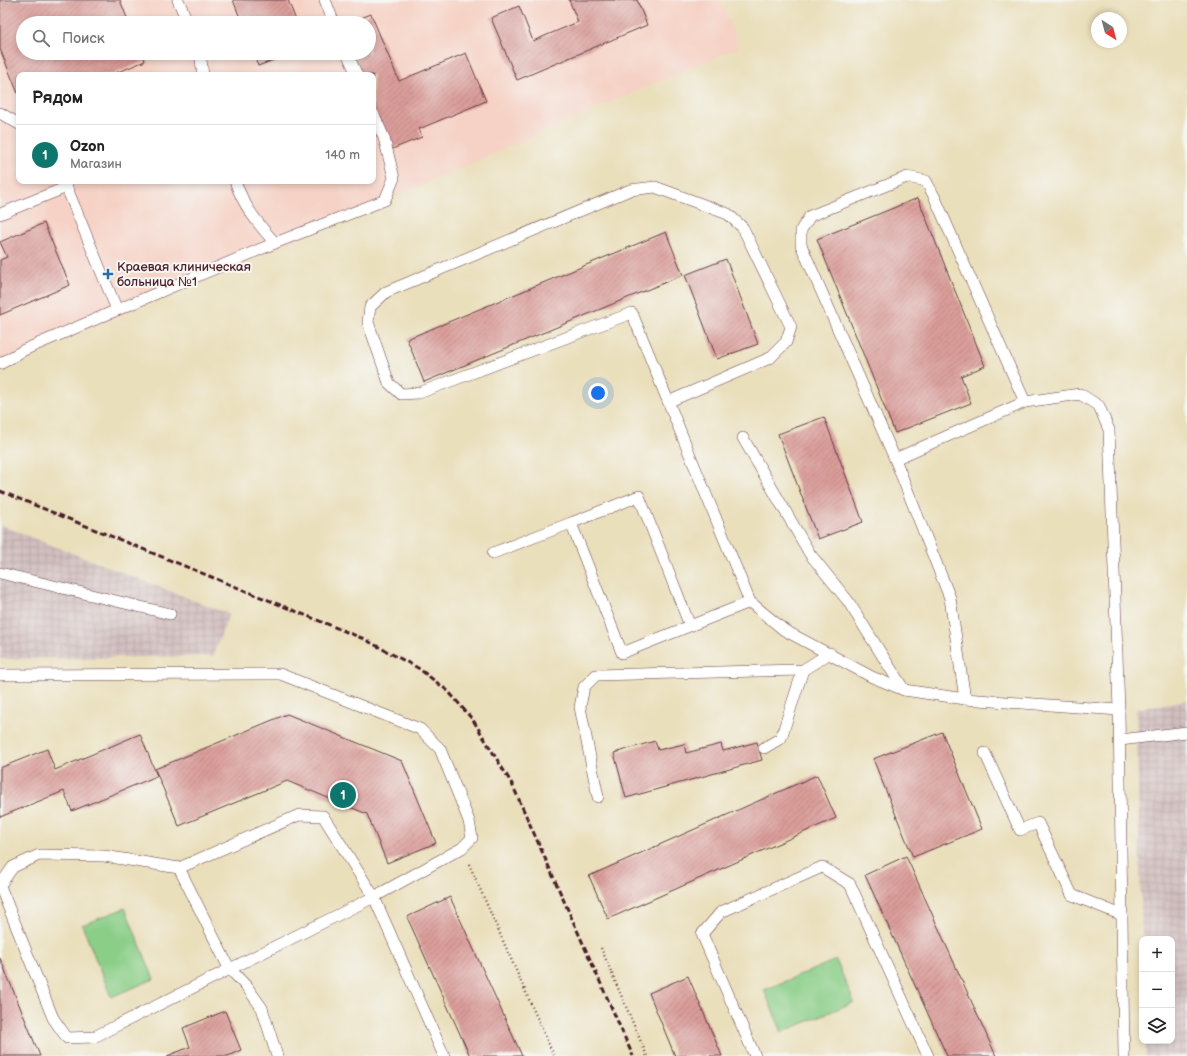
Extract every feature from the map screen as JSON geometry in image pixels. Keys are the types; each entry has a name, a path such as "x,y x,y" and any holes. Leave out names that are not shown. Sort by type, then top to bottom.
{"lane":[{"path":"178,0 185,16"},
{"path":"325,0 331,16"},
{"path":"201,60 203,72"},
{"path":"350,60 355,72"},
{"path":"0,113 16,122"},
{"path":"0,364 24,350 117,310 275,243 385,200 394,178 384,138 376,120"},
{"path":"965,699 950,598 895,459 801,245 801,230 810,216 907,177 926,181 935,198 1025,402"},
{"path":"0,214 66,184 117,310"},
{"path":"236,184 240,196 259,226 275,243"},
{"path":"670,401 770,358 786,342 791,327 743,228 728,214 655,187 630,190 386,292 370,307 368,322 389,383 401,394 419,393 632,313 670,401 750,602 784,630 872,676 904,690 965,699 1119,710"},
{"path":"895,459 1025,402 1080,394 1099,406 1109,430 1120,740 1124,1056"},
{"path":"743,438 810,554 848,601 904,690"},
{"path":"493,553 639,496 690,626"},
{"path":"571,523 622,652 750,602"},
{"path":"0,573 170,614"},
{"path":"598,797 580,707 584,687 596,675 803,670 830,653"},
{"path":"764,748 781,738 803,670"},
{"path":"0,675 280,674 420,729 440,749 469,821 472,838 462,848 374,897 229,968 94,1037 67,1038 53,1018 0,886 13,867 39,855 104,856 179,868 298,815 323,816 374,897 444,1056"},
{"path":"1120,740 1187,732"},
{"path":"985,753 1020,830 1038,823 1072,895 1122,915"},
{"path":"755,1056 702,934 721,912 822,867 850,884 928,1056"},
{"path":"179,868 229,968 247,987 262,1008 277,1056"}],"path":[{"path":"462,848 554,1056"},
{"path":"601,948 647,1056"}],"shaded area":[{"name":"Краевая клиническая больница №1","path":"0,0 721,0 739,47 0,368"},
{"path":"0,525 229,614 213,656 0,659"},
{"path":"1187,700 1187,1056 1146,1056 1145,1044 1175,1044 1175,936 1142,936 1136,709"}],"green space":[{"path":"125,908 154,979 111,997 82,925"},
{"path":"836,960 854,1002 782,1032 764,990"}],"building":[{"path":"0,0 120,0 126,16 16,16 16,60 145,61 118,72 16,72 16,89 0,49"},
{"path":"233,0 288,0 294,16 239,16"},
{"path":"569,0 637,0 647,25 517,80 491,18 519,6 533,41 578,22"},
{"path":"376,26 399,81 466,53 486,101 419,129 422,137 390,150 376,116 376,72 358,72 353,60 376,60"},
{"path":"256,60 274,60 258,66"},
{"path":"918,198 985,366 961,376 971,403 895,433 817,239"},
{"path":"44,223 70,285 0,315 0,260 7,257 0,242"},
{"path":"666,232 683,275 424,382 407,339"},
{"path":"726,259 758,344 717,359 685,275"},
{"path":"824,417 863,522 818,539 778,434"},
{"path":"287,714 402,761 436,843 387,863 367,814 287,781 179,826 155,769"},
{"path":"942,732 982,829 913,857 873,759"},
{"path":"140,734 157,776 72,811 64,791 0,817 0,768 47,749 55,770"},
{"path":"655,741 658,750 684,744 686,753 721,744 723,751 757,742 762,760 626,798 614,753"},
{"path":"817,775 836,818 608,919 589,876"},
{"path":"906,856 996,1056 947,1056 865,875"},
{"path":"450,897 522,1056 470,1056 407,917"},
{"path":"0,958 40,1056 0,1056"},
{"path":"688,976 722,1056 675,1056 649,993"},
{"path":"225,1011 241,1050 228,1056 167,1056 190,1047 183,1028"}],"railway":[{"path":"0,491 364,639 418,668 448,691 473,720 512,784 633,1056"}],"place":[{"name":"Краевая клиническая больница №1","path":"108,274"},
{"name":"Ozon","path":"343,795"}]}
